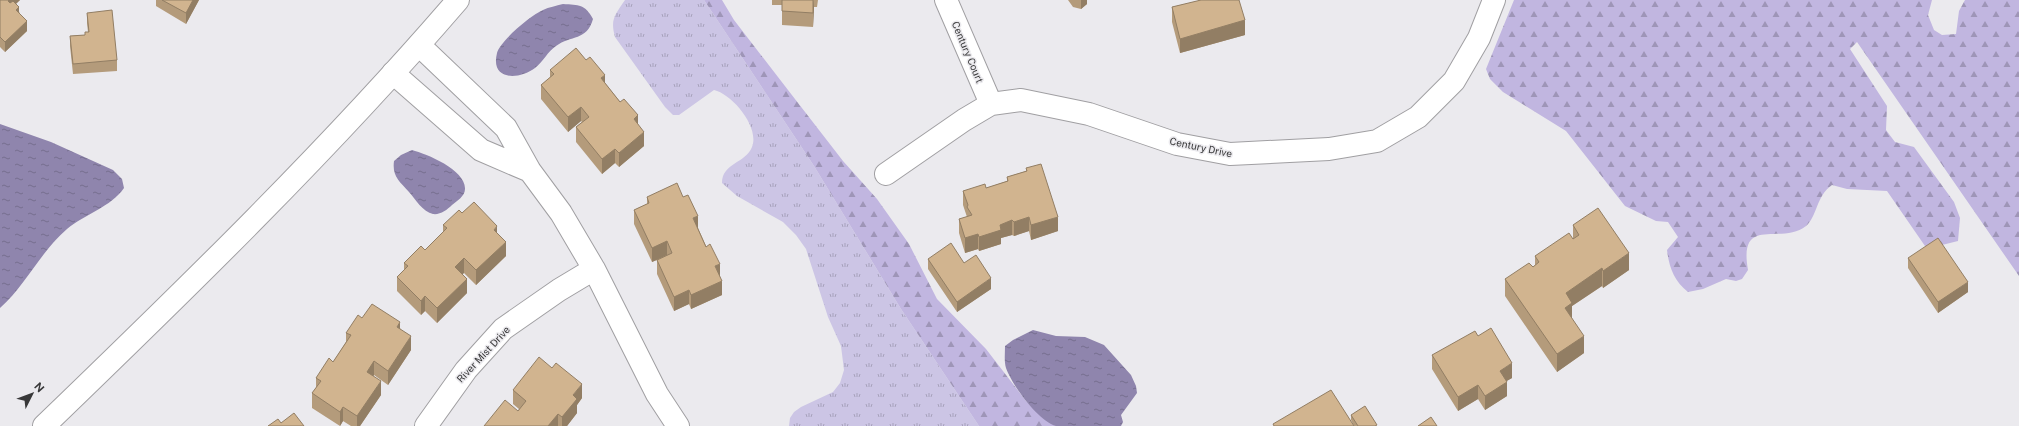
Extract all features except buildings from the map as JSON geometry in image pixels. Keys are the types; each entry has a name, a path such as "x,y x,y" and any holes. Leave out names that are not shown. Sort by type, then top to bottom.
{"street":[{"path":"44,426 193,282 394,72 458,0"},
{"name":"Century Court","path":"946,0 991,104"},
{"name":"Century Drive","path":"886,174 964,120 991,104 1020,100 1089,114 1177,144 1230,154 1329,149 1377,141 1418,117 1454,81 1479,38 1494,0"},
{"path":"419,45 506,128 530,171 561,213 594,270 658,394 678,426"},
{"path":"394,72 481,150 530,171"},
{"name":"River Mist Drive","path":"426,426 466,370 504,329 559,290 594,270"}],"green space":[{"path":"625,0 704,0 814,166 901,309 979,426 789,426 790,418 794,412 801,407 833,392 840,383 844,370 841,346 828,317 806,249 796,235 783,222 737,196 722,183 723,176 726,171 745,157 752,147 752,130 743,112 729,98 714,90 679,115 673,115 665,107 615,37 613,26 614,17"},
{"path":"704,0 722,0 734,20 843,161 877,199 909,244 937,299 986,349 1026,401 1042,417 1057,426 979,426 901,309 814,166"},
{"path":"1514,0 1932,0 1928,15 1934,30 1942,35 1956,34 1959,11 1965,0 2019,0 2019,276 1857,42 1850,49 1887,106 1886,130 1895,142 1914,147 1954,202 1960,218 1958,241 1942,245 1925,246 1887,191 1847,189 1832,185 1823,195 1810,222 1806,226 1796,231 1764,234 1755,237 1749,242 1747,253 1748,270 1742,279 1736,281 1726,279 1703,289 1688,292 1679,283 1669,262 1667,250 1678,237 1668,222 1656,221 1625,206 1566,131 1503,92 1490,79 1486,69"}],"water":[{"path":"563,4 581,6 587,10 593,19 587,31 578,37 556,46 538,66 528,72 514,76 507,76 502,73 498,69 496,62 497,53 499,48 510,35 538,13 548,8"},
{"path":"0,124 51,142 113,170 122,179 124,188 119,195 67,229 49,247 18,289 0,308"},
{"path":"412,150 436,159 453,169 464,182 465,192 458,200 443,212 433,214 426,211 399,181 395,174 394,161 401,155"},
{"path":"1033,330 1056,336 1085,337 1104,345 1131,375 1136,386 1137,393 1121,415 1123,422 1121,426 1056,426 1041,417 1026,402 1014,384 1006,368 1005,346 1013,340"}]}
